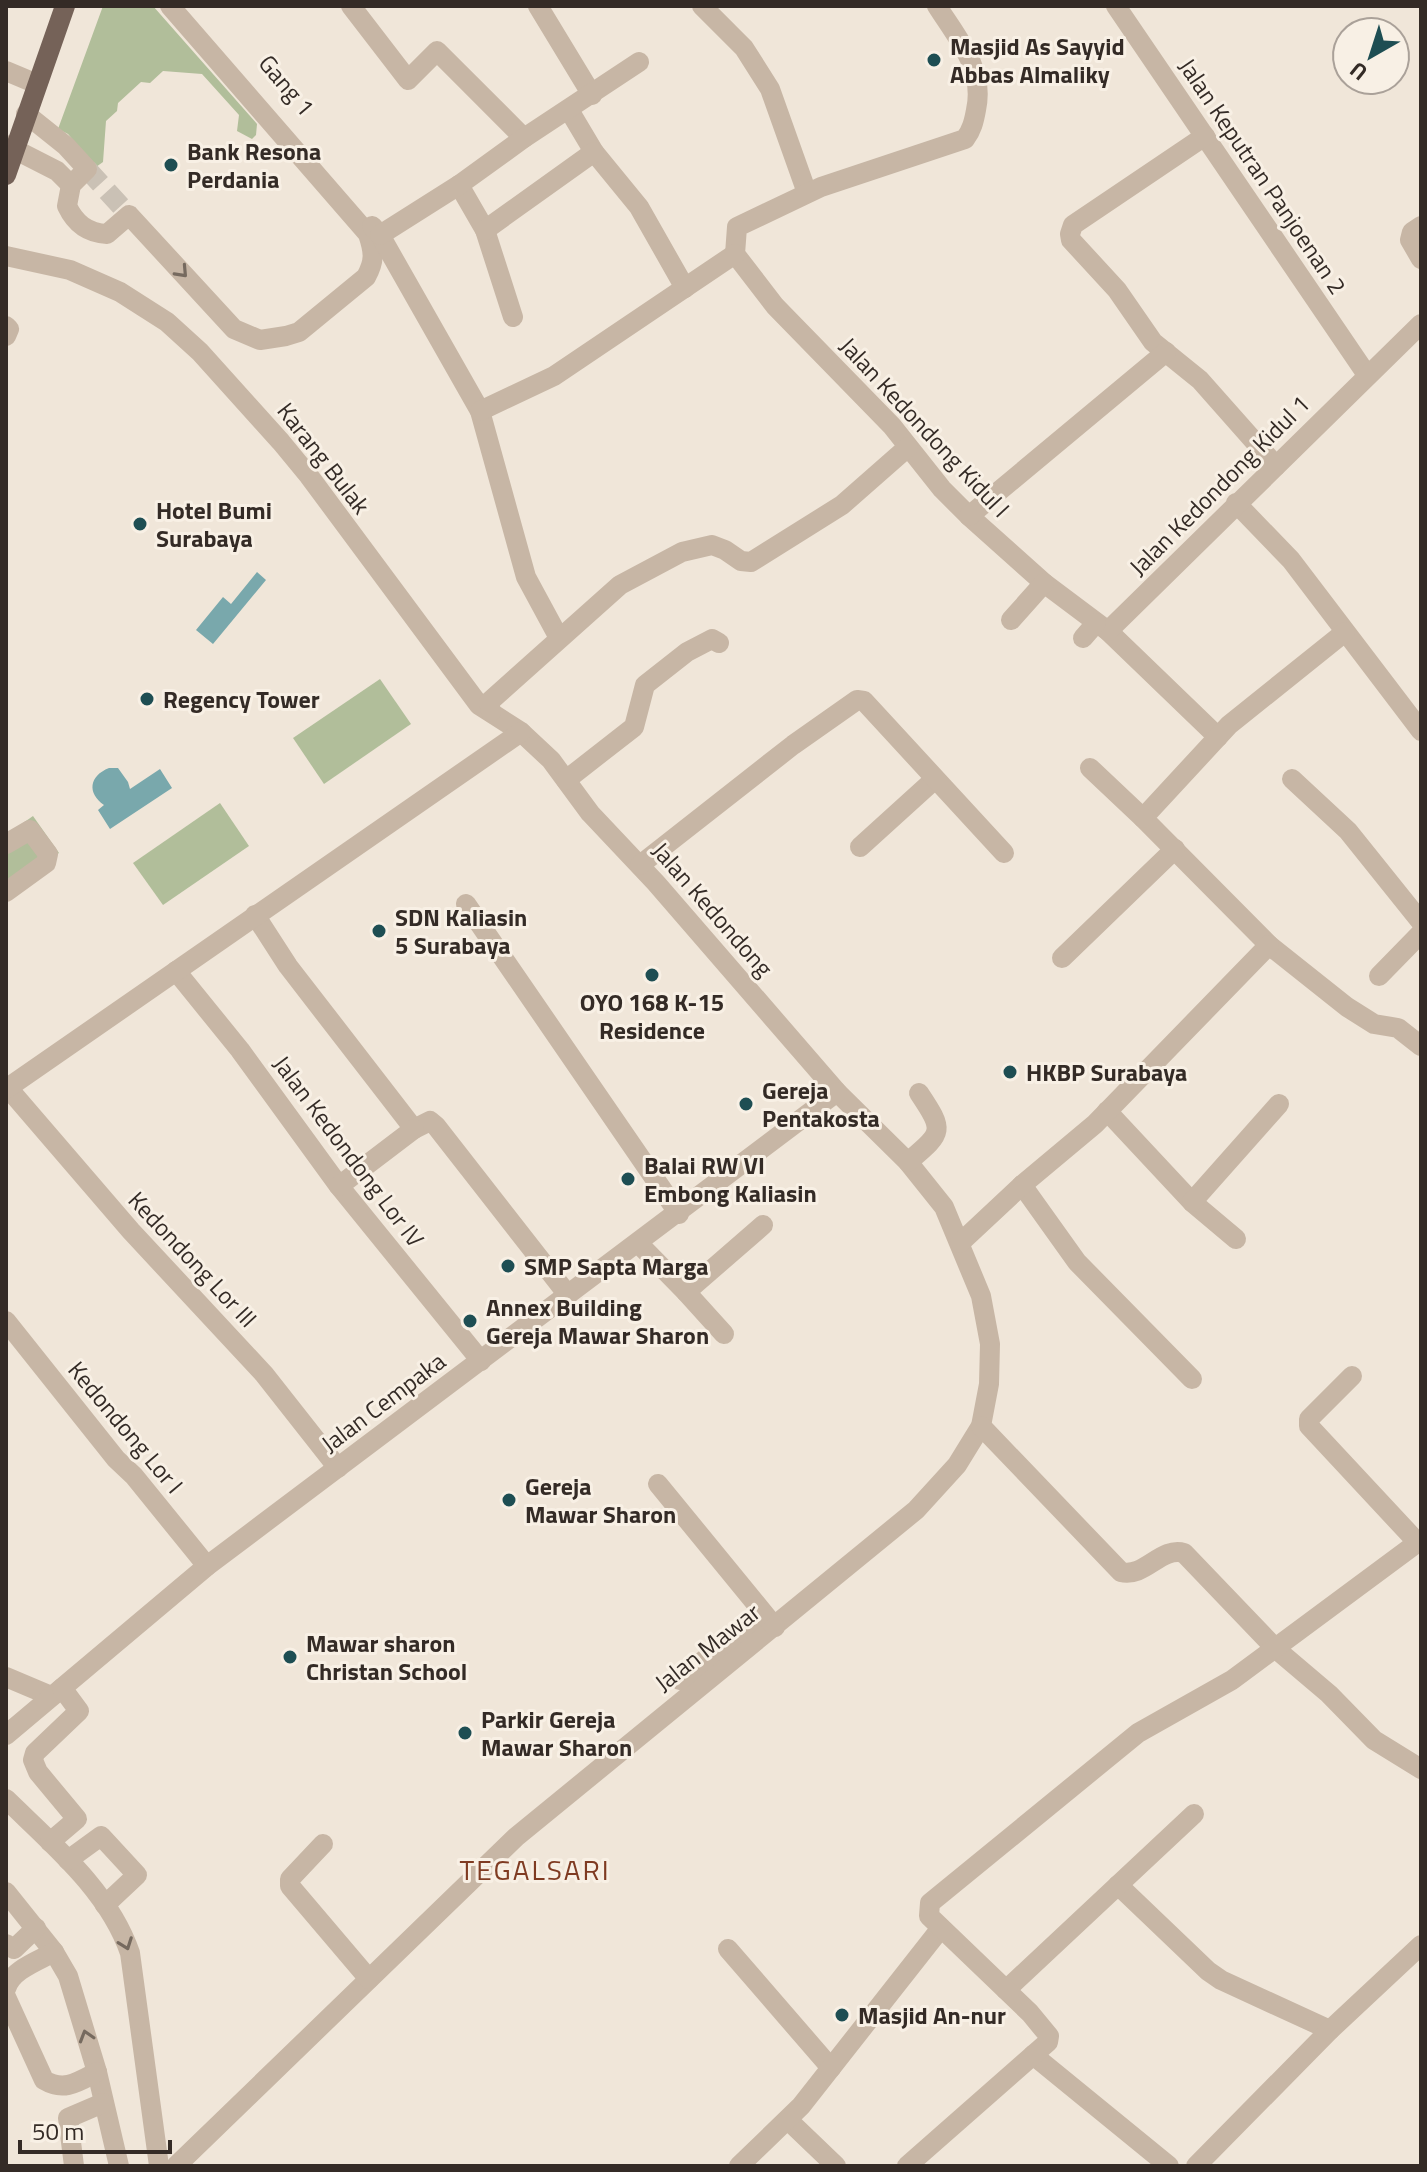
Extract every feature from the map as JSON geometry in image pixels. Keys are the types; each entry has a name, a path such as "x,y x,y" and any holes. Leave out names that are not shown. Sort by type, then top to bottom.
{"main road":[{"path":"6,175 10,147 26,114 65,6"}],"street":[{"path":"26,114 66,146 87,169 71,185 67,206 83,227 95,234 107,234 129,215 234,329 260,340 299,332 366,277 375,253 368,234 170,6"},
{"name":"Gang 1","path":"186,6 380,235 480,411 526,577 559,638"},
{"path":"351,6 408,80 437,51 524,138"},
{"path":"538,6 592,95"},
{"path":"702,6 744,48 770,89 807,193"},
{"path":"480,411 554,376 735,254 744,224 807,193 961,141 970,133 978,103 978,78 974,65 937,6"},
{"name":"Jalan Keputran Panjoenan 2","path":"1116,6 1367,375"},
{"path":"380,235 639,62"},
{"path":"6,71 37,84"},
{"path":"569,110 594,152 639,207 685,288"},
{"path":"1205,136 1073,225 1071,240 1117,290 1153,342 1200,380 1276,466"},
{"path":"10,147 57,171 71,185"},
{"path":"485,230 594,152"},
{"path":"459,185 485,230 513,317"},
{"path":"1421,226 1412,232 1410,240 1421,259"},
{"name":"Jalan Kedondong Kidul I","path":"735,254 775,306 892,426 969,516 1218,737"},
{"name":"Karang Bulak","path":"6,256 70,270 120,292 167,322 231,385 309,476 479,705 521,732 551,760"},
{"name":"Jalan Kedondong Kidul 1","path":"1096,631 1276,466 1420,326"},
{"path":"969,516 1166,352"},
{"path":"491,712 489,702 620,585 682,552 712,545 741,561 751,562 842,505 908,447"},
{"path":"1236,503 1291,560 1421,731"},
{"path":"1011,620 1044,583"},
{"path":"1143,818 1218,737 1272,688 1345,632"},
{"path":"566,780 634,727 645,685 701,643 712,639 719,643"},
{"path":"640,865 852,701 864,701 1004,853"},
{"path":"7,1088 521,732"},
{"name":"Jalan Kedondong","path":"551,760 590,813 640,865 837,1092"},
{"path":"1090,768 1269,945 1347,1007 1374,1024 1398,1028 1421,1046"},
{"path":"860,847 935,779"},
{"path":"1292,779 1348,831 1421,922"},
{"path":"6,844 30,830 48,854 46,863 6,892"},
{"path":"1062,958 1175,849"},
{"path":"466,904 679,1214"},
{"path":"255,915 288,966 414,1129"},
{"path":"1379,976 1421,933"},
{"path":"960,1243 1107,1111 1269,945"},
{"name":"Jalan Kedondong Lor IV","path":"176,971 240,1050 339,1186 481,1361"},
{"name":"Kedondong Lor III","path":"7,1088 131,1231 264,1374 338,1468"},
{"name":"Jalan Mawar","path":"176,2166 516,1837 768,1620 916,1510 957,1465 981,1426 989,1384 990,1344 981,1296 944,1207 908,1162 837,1092"},
{"name":"Jalan Cempaka","path":"6,1735 207,1566 679,1214 837,1092"},
{"path":"908,1162 934,1139 938,1127 936,1118 919,1093"},
{"path":"1192,1202 1279,1104"},
{"path":"1107,1111 1192,1202 1236,1239"},
{"path":"339,1186 414,1129 430,1121 568,1295"},
{"path":"1022,1185 1077,1262 1192,1379"},
{"path":"686,1292 763,1225"},
{"path":"638,1243 724,1334"},
{"name":"Kedondong Lor I","path":"6,1321 116,1459 134,1476 207,1566"},
{"path":"907,2166 1048,2042 1049,2036 1030,2013 929,1916 930,1903 1138,1733 1232,1680 1419,1542 1309,1426 1309,1419 1352,1376"},
{"path":"981,1426 1121,1572 1134,1573 1164,1556 1181,1552 1276,1649 1329,1694 1374,1740 1421,1769"},
{"path":"658,1484 768,1620 680,1680"},
{"path":"6,1677 57,1692 79,1711 35,1753 33,1760 38,1772 77,1819 50,1842"},
{"path":"6,1799 68,1860 105,1905 125,1937 130,1953 159,2166"},
{"path":"1006,1990 1194,1814"},
{"path":"68,1860 101,1836 137,1875 105,1905"},
{"path":"323,1844 290,1879 290,1886 369,1979"},
{"path":"1118,1885 1221,1980 1330,2030"},
{"path":"6,1892 54,1952 68,1976 97,2072 119,2166"},
{"path":"6,1944 14,1949 36,1928"},
{"path":"739,2166 788,2120 941,1928"},
{"path":"1196,2166 1330,2030 1421,1945"},
{"path":"728,1949 831,2068"},
{"path":"6,1989 15,1975 54,1952"},
{"path":"6,1997 44,2080 64,2087 97,2072"},
{"path":"1033,2055 1169,2166"},
{"path":"74,2166 65,2109 103,2103"},
{"path":"788,2120 836,2166"}],"green space":[{"path":"103,6 153,6 257,124 256,135 252,139 237,131 239,115 202,74 163,71 150,83 141,82 118,103 117,111 106,121 103,162 96,167 68,134 58,129"},
{"path":"380,679 411,724 324,784 293,738"},
{"path":"220,803 249,846 163,905 133,863"},
{"path":"33,816 59,853 6,889 6,835"}],"water":[{"path":"257,572 266,580 213,644 196,630 223,597 231,604"},
{"path":"109,768 118,768 130,789 160,769 172,788 110,829 98,810 104,805 93,790 97,775"}],"tunnel":[{"path":"87,169 129,215"}],"place":[{"name":"Masjid As Sayyid Abbas Almaliky","path":"934,60"},
{"name":"Bank Resona Perdania","path":"171,165"},
{"name":"Hotel Bumi Surabaya","path":"140,524"},
{"name":"Regency Tower","path":"147,699"},
{"name":"SDN Kaliasin 5 Surabaya","path":"379,931"},
{"name":"OYO 168 K-15 Residence","path":"652,975"},
{"name":"HKBP Surabaya","path":"1010,1072"},
{"name":"Gereja Pentakosta","path":"746,1104"},
{"name":"Balai RW VI Embong Kaliasin","path":"628,1179"},
{"name":"SMP Sapta Marga","path":"508,1266"},
{"name":"Annex Building Gereja Mawar Sharon","path":"470,1321"},
{"name":"Gereja Mawar Sharon","path":"509,1500"},
{"name":"Mawar sharon Christan School","path":"290,1657"},
{"name":"Parkir Gereja Mawar Sharon","path":"465,1733"},
{"name":"Masjid An-nur","path":"842,2015"}],"district":[{"name":"TEGALSARI","path":"535,1869"}]}
